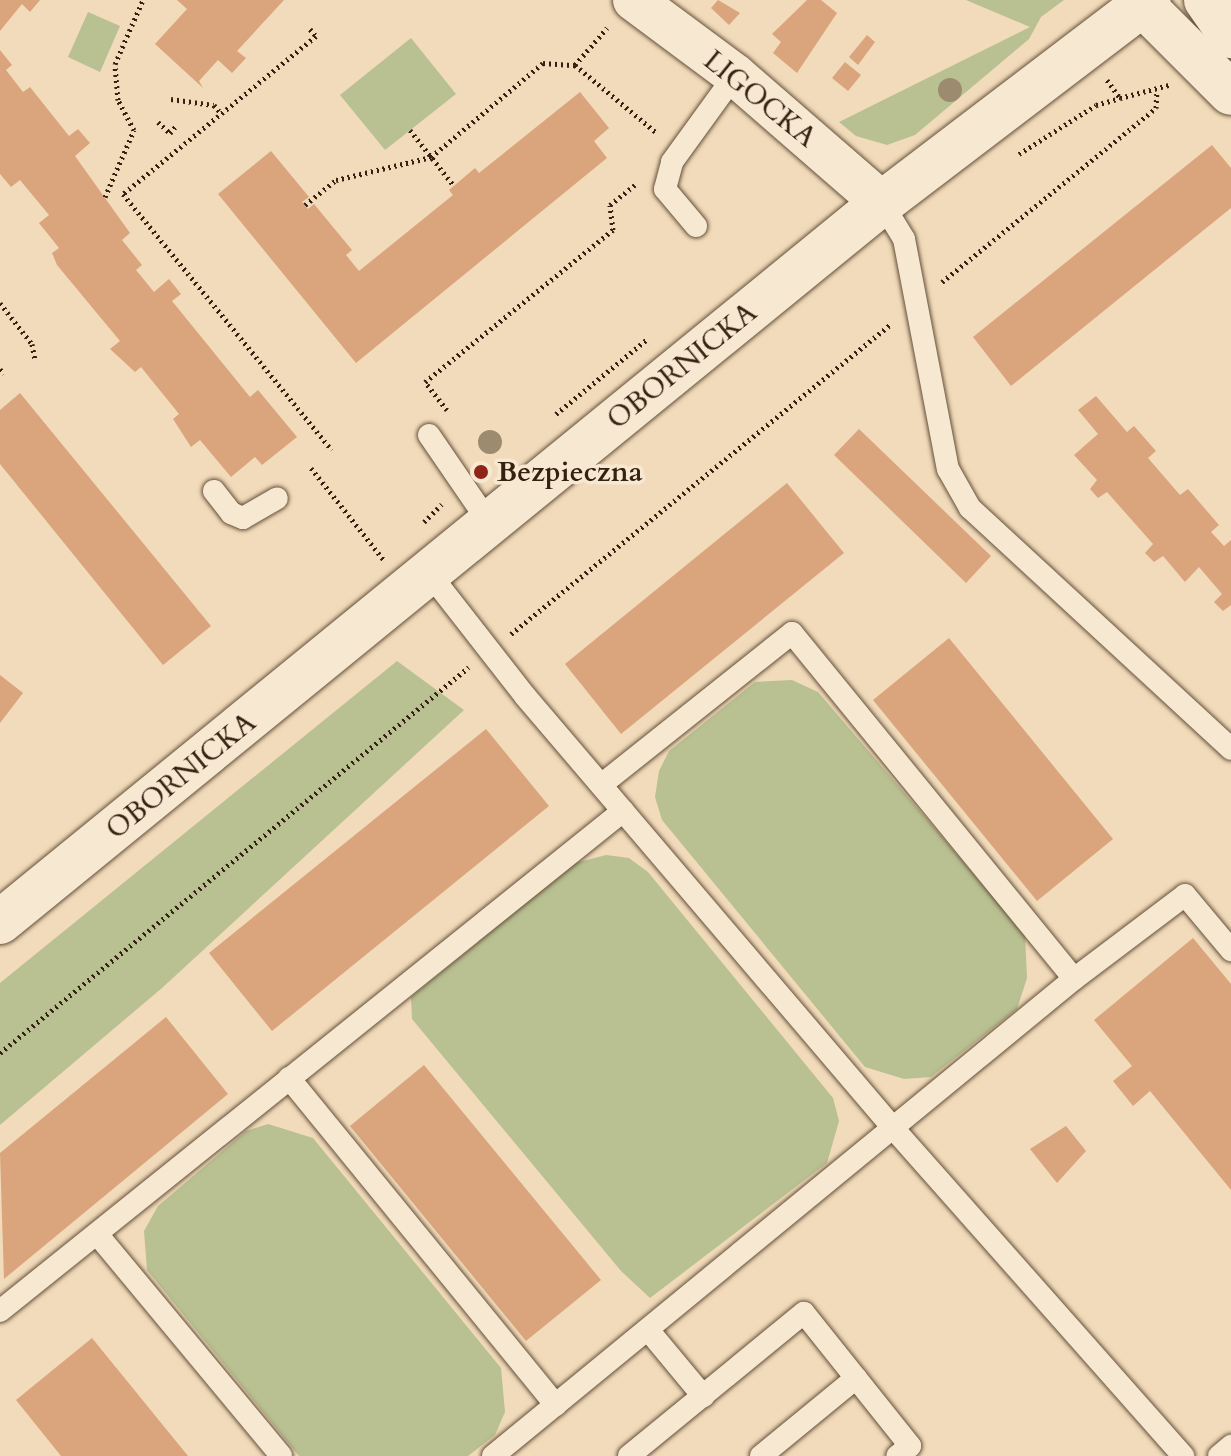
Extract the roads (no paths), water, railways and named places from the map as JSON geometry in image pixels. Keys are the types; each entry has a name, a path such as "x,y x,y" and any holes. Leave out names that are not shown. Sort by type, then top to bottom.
{"main road":[{"path":"1206,0 1215,50 1231,93"},
{"path":"1146,2 1215,50"},
{"name":"OBORNICKA","path":"0,922 408,569 490,524 882,203 1146,2"}],"street":[{"name":"LIGOCKA","path":"622,11 735,75 882,203"}],"lane":[{"path":"696,226 665,189 672,162 735,75"},
{"path":"882,203 904,239 948,469 970,508 1231,749"},
{"path":"429,435 490,524"},
{"path":"214,491 231,513 243,518 277,498"},
{"path":"408,569 601,785 893,1128 1183,1456"},
{"path":"601,785 792,633 1074,979"},
{"path":"0,1311 623,811"},
{"path":"493,1456 1074,979 1185,895 1231,950"},
{"path":"289,1078 556,1405"},
{"path":"97,1234 281,1456"},
{"path":"629,1456 804,1313 910,1446 897,1456"},
{"path":"649,1331 703,1396"},
{"path":"761,1456 856,1378"},
{"path":"1219,1456 1231,1446"}],"place":[{"name":"Bezpieczna","path":"481,472"}]}
